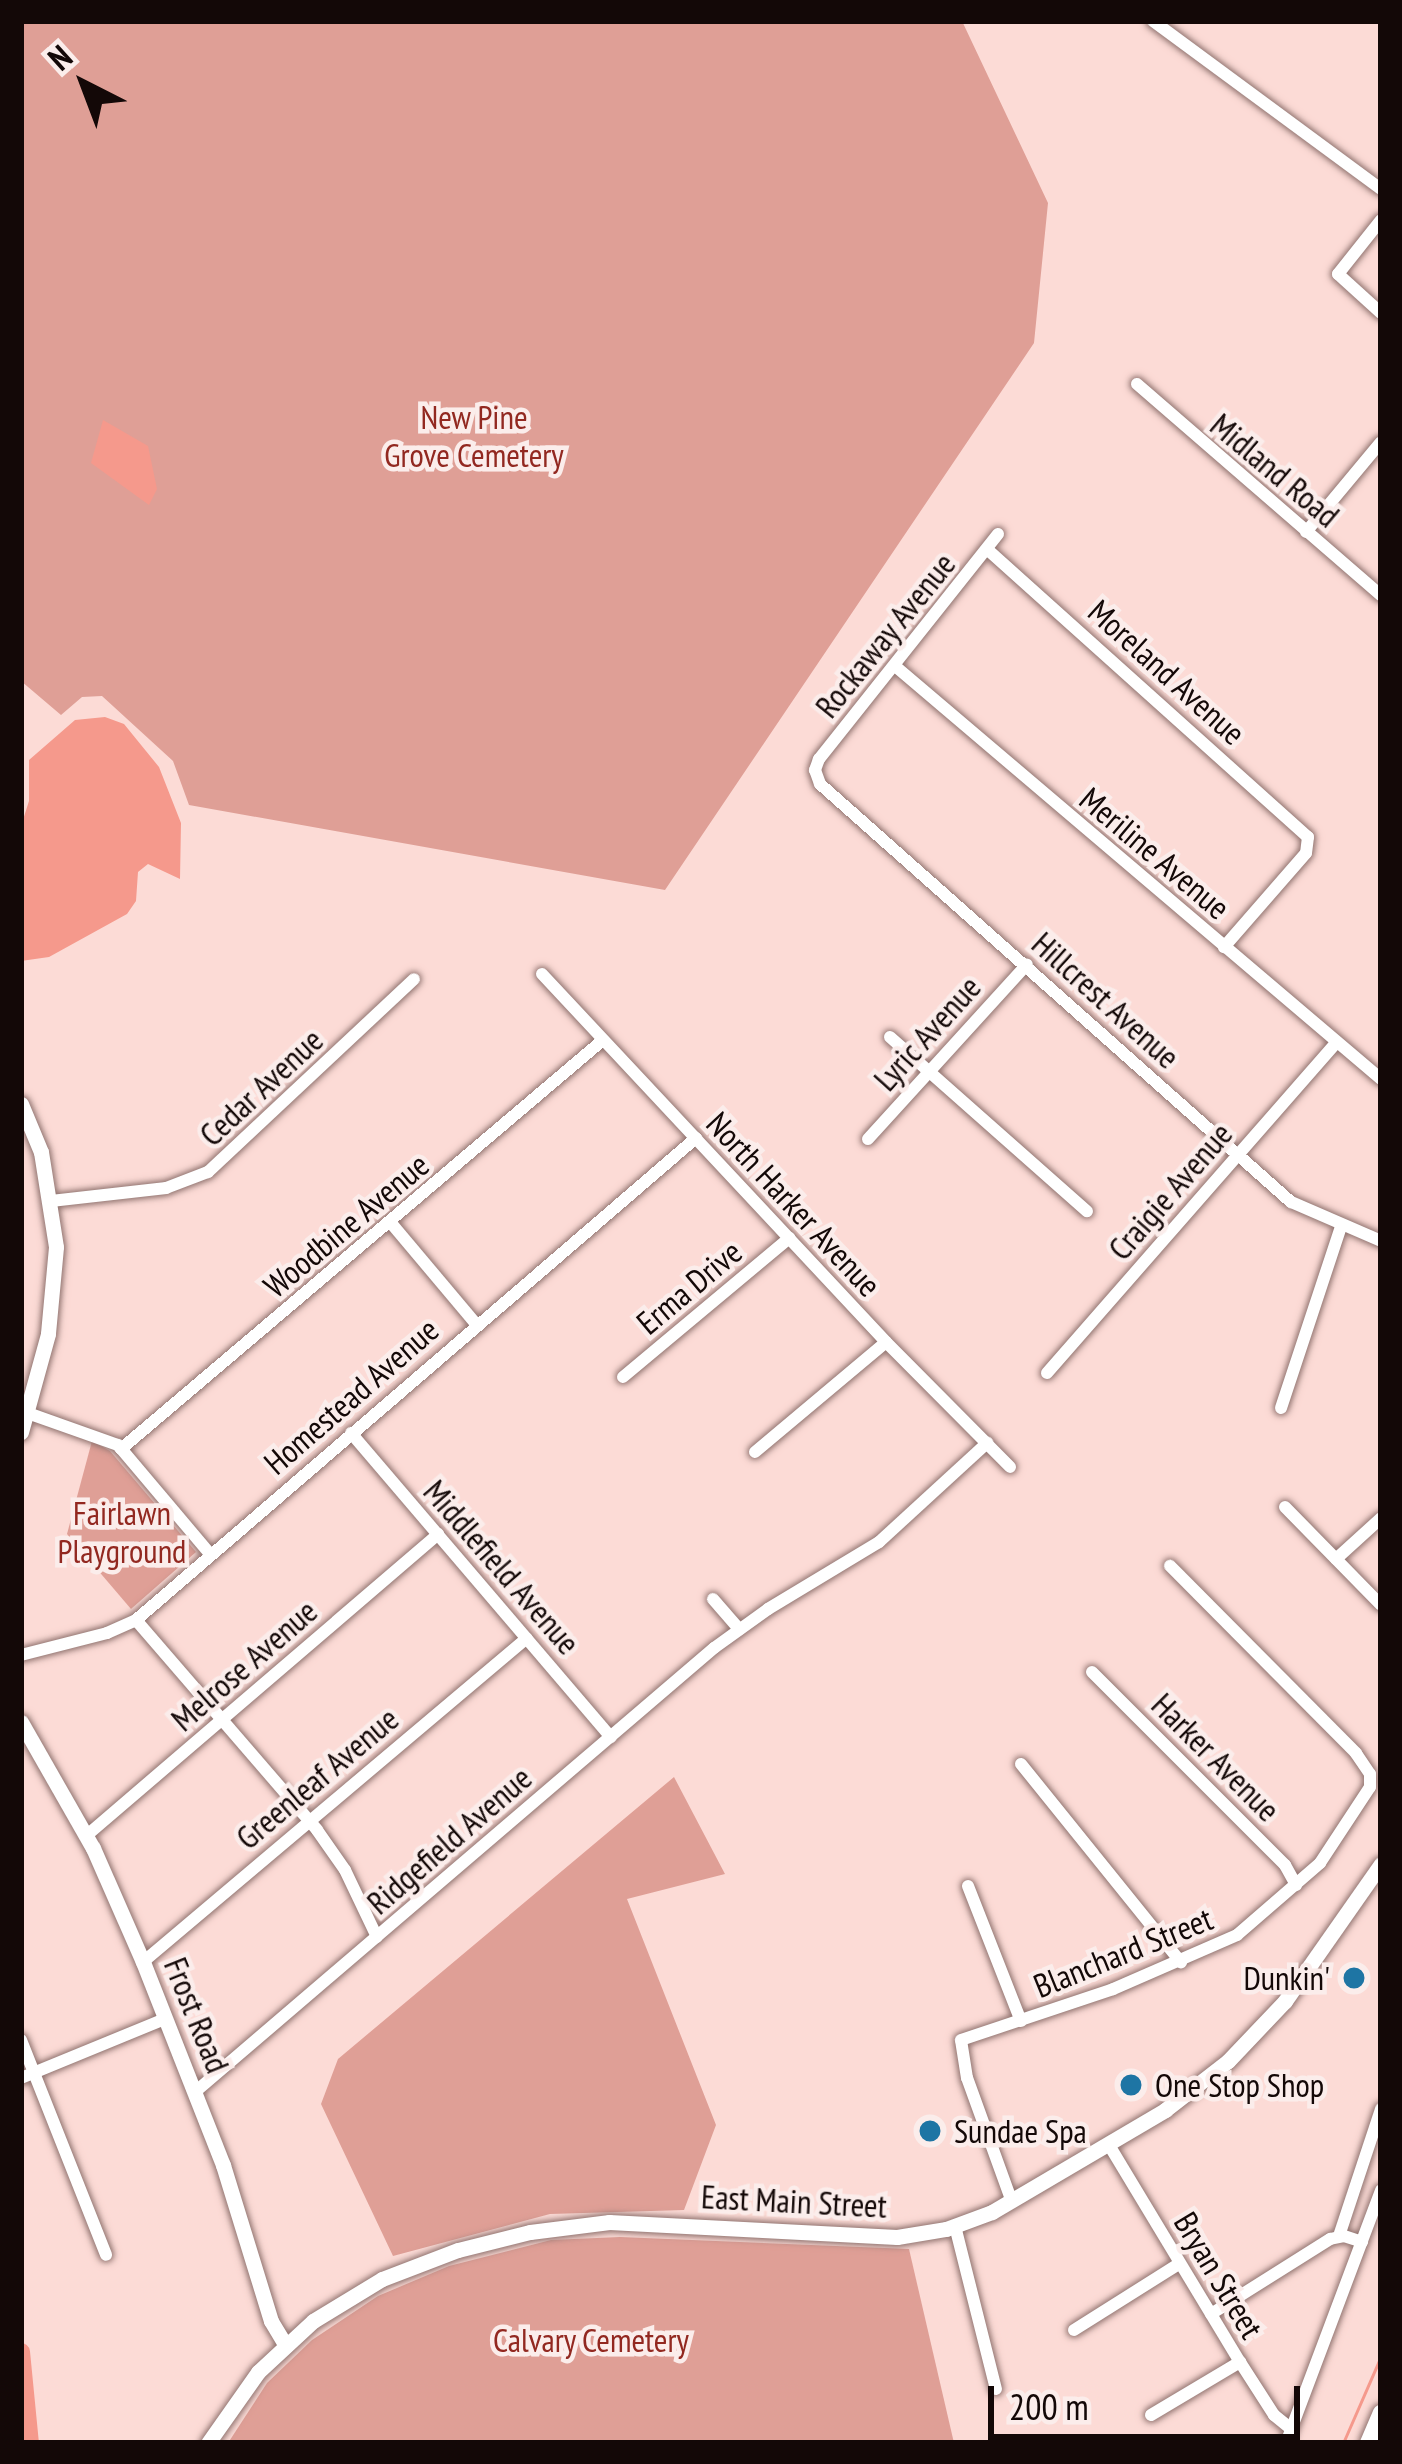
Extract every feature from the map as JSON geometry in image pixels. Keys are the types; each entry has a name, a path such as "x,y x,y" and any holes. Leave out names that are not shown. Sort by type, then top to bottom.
{"highway":[{"path":"1368,2443 1381,2413"}],"main road":[{"path":"21,1104 41,1153 51,1201 53,1298 21,1432"},
{"name":"Frost Road","path":"21,1721 86,1836 143,1962 195,2092 271,2321 286,2344"},
{"name":"East Main Street","path":"208,2443 247,2386 286,2344 349,2296 403,2269 546,2229 634,2223 873,2239 955,2226 1012,2202 1198,2086 1255,2035 1378,1874"}],"street":[{"path":"1153,21 1381,190"},
{"path":"1381,220 1338,274 1381,313"},
{"name":"Midland Road","path":"1137,384 1381,596"},
{"path":"1306,532 1381,442"},
{"name":"Rockaway Avenue","path":"815,770 998,534"},
{"name":"Moreland Avenue","path":"988,550 1308,837 1306,854 1224,947"},
{"name":"Meriline Avenue","path":"895,666 1334,1045 1381,1079"},
{"name":"Hillcrest Avenue","path":"815,770 820,784 1291,1202 1381,1241"},
{"name":"Lyric Avenue","path":"868,1139 1027,964"},
{"name":"North Harker Avenue","path":"542,974 886,1342 1010,1466"},
{"name":"Cedar Avenue","path":"51,1201 166,1188 208,1172 414,979"},
{"path":"890,1037 1087,1211"},
{"name":"Woodbine Avenue","path":"121,1449 603,1040"},
{"name":"Craigie Avenue","path":"1047,1373 1334,1045"},
{"name":"Homestead Avenue","path":"21,1655 107,1633 136,1620 696,1138"},
{"path":"391,1223 476,1324"},
{"path":"1281,1408 1341,1227"},
{"name":"Erma Drive","path":"623,1377 789,1238"},
{"path":"755,1452 886,1342"},
{"path":"24,1411 76,1426 121,1449 210,1554"},
{"name":"Middlefield Avenue","path":"352,1433 611,1737"},
{"name":"Ridgefield Avenue","path":"195,2092 739,1629 887,1536 987,1443"},
{"path":"1285,1508 1381,1605"},
{"path":"1336,1559 1381,1518"},
{"name":"Melrose Avenue","path":"86,1836 438,1534"},
{"name":"Blanchard Street","path":"1012,2202 965,2070 961,2041 1181,1962 1237,1935 1296,1886 1354,1816 1370,1787 1370,1774 1356,1753 1170,1566"},
{"path":"713,1599 739,1629"},
{"path":"136,1620 308,1820 345,1870 377,1937"},
{"name":"Greenleaf Avenue","path":"143,1962 527,1638"},
{"name":"Harker Avenue","path":"1092,1672 1285,1865 1296,1886"},
{"path":"1021,1764 1181,1962"},
{"path":"968,1886 1021,2021"},
{"path":"28,2076 166,2019"},
{"path":"21,2040 28,2076 106,2255"},
{"path":"1211,2314 1340,2236 1381,2109"},
{"name":"Bryan Street","path":"1108,2144 1274,2415 1291,2428"},
{"path":"1286,2443 1381,2190"},
{"path":"955,2226 996,2389"},
{"path":"1340,2236 1362,2242"},
{"path":"1075,2330 1179,2264"},
{"path":"1151,2415 1240,2362"}],"green space":[{"name":"New Pine Grove Cemetery","path":"21,21 962,21 1048,203 1034,343 665,890 189,805 173,761 102,696 82,697 61,715 21,681"},
{"name":"Fairlawn Playground","path":"92,1441 110,1451 196,1552 131,1609 67,1534"},
{"path":"674,1777 725,1874 627,1899 716,2125 684,2210 550,2214 393,2256 321,2104 338,2059"},
{"name":"Calvary Cemetery","path":"620,2237 909,2249 954,2443 228,2443 267,2383 312,2340 378,2296 449,2266 551,2240"}],"shaded area":[{"path":"103,420 148,446 157,489 149,505 91,463"},
{"path":"105,717 124,724 159,767 181,823 180,879 148,864 138,872 136,901 127,914 49,957 21,961 21,826 29,801 29,760 75,720"}],"waterway":[{"path":"21,2352 30,2443"},
{"path":"1343,2443 1381,2356"}],"place":[{"name":"Dunkin'","path":"1354,1978"},
{"name":"One Stop Shop","path":"1131,2085"},
{"name":"Sundae Spa","path":"930,2131"}]}
